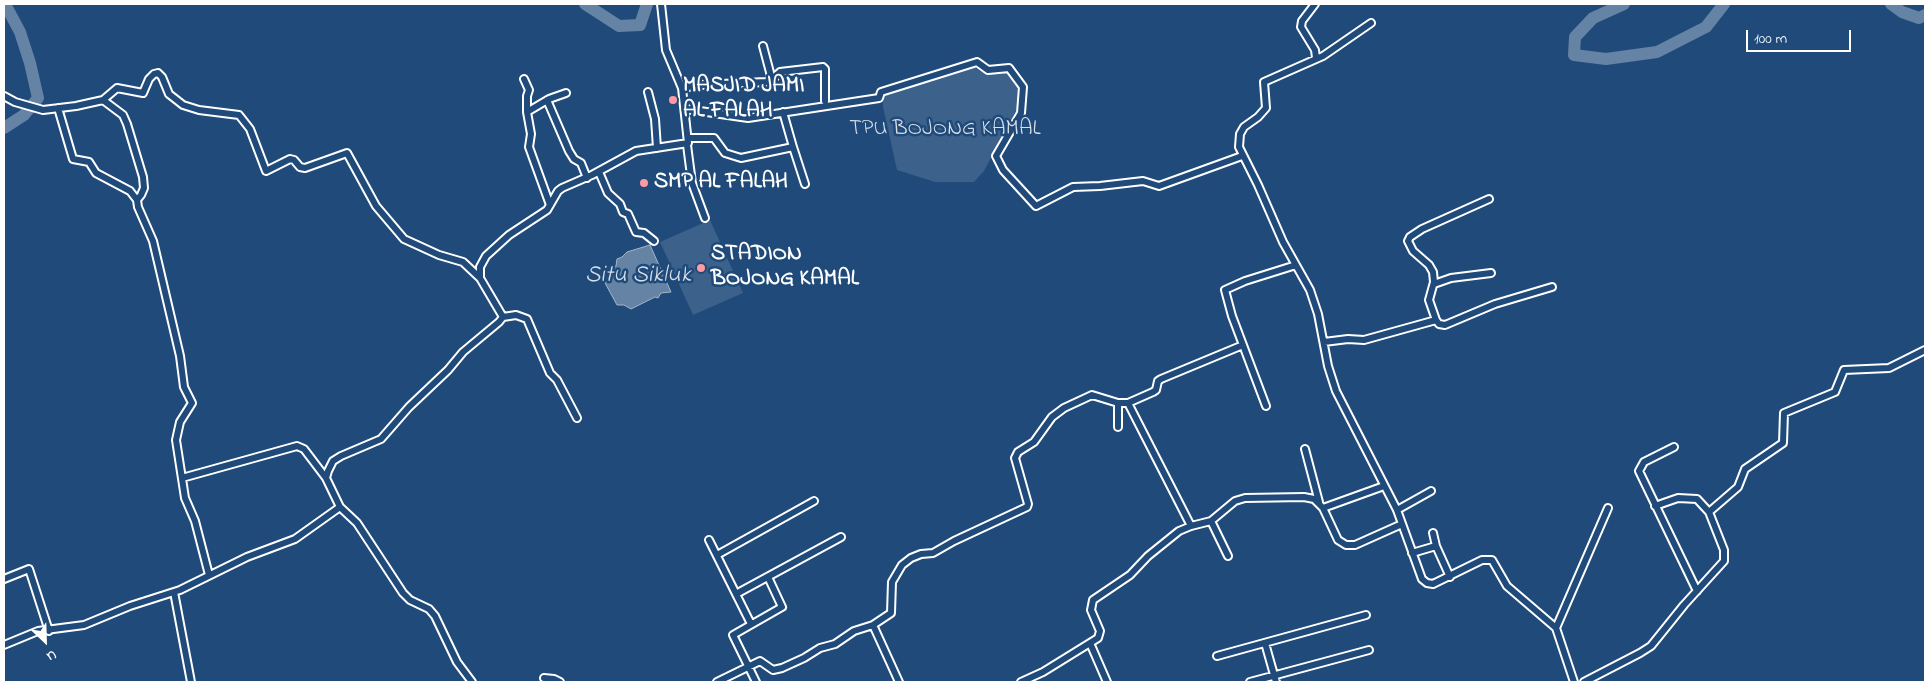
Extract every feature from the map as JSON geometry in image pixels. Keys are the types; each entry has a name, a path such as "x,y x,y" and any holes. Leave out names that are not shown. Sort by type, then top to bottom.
{"street":[{"path":"661,4 666,50 682,88 686,109 692,183 705,218"},
{"path":"1315,4 1302,21 1301,27 1315,50 1316,58"},
{"path":"1370,24 1333,51 1264,82 1266,108 1258,117 1244,127 1240,134 1239,148 1258,185 1283,242 1310,290 1318,314 1328,366 1336,391 1397,510 1424,581 1433,584 1482,560 1492,560 1503,581 1512,591 1556,628 1574,682"},
{"path":"764,46 772,80"},
{"path":"686,109 748,118 879,98 882,92 977,62 988,70 1010,68 1023,87 1022,113 996,156 1002,170 1036,206 1073,187 1143,181 1159,186 1242,156"},
{"path":"682,88 704,85 758,83 772,80 780,72 823,67 825,69 825,101"},
{"path":"4,96 23,104 48,110 103,100 117,88 143,93 149,79 158,73 162,77 169,94 182,105 199,110 239,115 250,128 260,153 263,168 266,171 290,159 305,168 347,153 376,206 404,239 443,256 463,262 480,278 503,317"},
{"path":"524,79 529,90 526,96 531,129 529,148 550,206"},
{"path":"648,92 655,119 657,148"},
{"path":"527,112 547,100 566,93"},
{"path":"103,100 123,115 127,124 144,182 141,195 137,200"},
{"path":"547,100 569,151 574,159 582,163 587,178"},
{"path":"58,108 73,159 89,162 96,174 130,191 137,200 138,207 153,241 180,356 184,387 191,400 190,408 180,422 176,440 186,498 195,521 209,575"},
{"path":"783,112 805,184"},
{"path":"480,278 480,267 486,256 509,234 545,213 562,188 587,178 636,151 714,138 725,153 741,158 793,147"},
{"path":"599,172 608,193 620,204 623,212 628,214 636,232 644,233 654,241"},
{"path":"1489,200 1422,229 1410,237 1408,241 1413,251 1429,265 1432,272 1434,284 1429,297 1436,320 1439,324 1444,325 1495,304 1552,287"},
{"path":"1266,406 1225,290 1245,281 1296,265"},
{"path":"1434,284 1451,278 1491,273"},
{"path":"326,478 331,464 337,458 375,442 386,434 409,406 448,370 463,352 503,317 516,315 527,320 550,374 557,380 577,418"},
{"path":"1324,342 1348,339 1364,340 1436,320"},
{"path":"717,682 760,661 773,670 782,668 820,648 835,644 848,634 872,625 891,613 892,582 902,565 911,558 933,553 954,541 1027,507 1028,504 1015,458 1018,452 1034,442 1052,418 1075,402 1092,395 1118,403 1128,403 1156,390 1158,381 1161,379 1243,345"},
{"path":"1709,512 1738,487 1745,469 1784,442 1784,413 1835,392 1844,370 1889,368 1925,350"},
{"path":"1118,403 1118,428"},
{"path":"1128,403 1190,526"},
{"path":"182,478 297,446 304,449 326,478 340,507 357,523 407,597 432,612 460,668 472,682"},
{"path":"1674,447 1644,462 1639,468 1640,475 1697,592"},
{"path":"1305,449 1321,505 1338,540 1346,545 1355,545 1402,524"},
{"path":"1321,505 1384,486"},
{"path":"1397,510 1431,491"},
{"path":"1023,682 1098,638 1100,631 1090,610 1093,600 1130,575 1164,543 1190,526 1211,521 1232,503 1245,498 1310,497 1321,505"},
{"path":"1584,682 1646,650 1721,566 1726,556 1709,512 1697,499 1678,498 1656,506"},
{"path":"716,555 814,501"},
{"path":"4,646 38,631 84,625 149,599 174,592 258,552 295,539 340,507"},
{"path":"1556,628 1608,508"},
{"path":"1211,521 1228,556"},
{"path":"1433,533 1436,546 1450,576"},
{"path":"736,594 840,537"},
{"path":"709,540 751,624"},
{"path":"1412,553 1436,546"},
{"path":"4,579 29,569 49,631"},
{"path":"756,682 733,635 782,607 768,576"},
{"path":"174,592 191,682"},
{"path":"1216,656 1366,615"},
{"path":"872,625 899,682"},
{"path":"1090,643 1107,682"},
{"path":"1265,643 1275,679"},
{"path":"1250,682 1275,679 1369,650"},
{"path":"544,678 560,682"}],"green space":[{"name":"TPU BOJONG KAMAL","path":"975,68 986,74 1007,72 1019,88 1018,107 984,171 974,182 935,182 897,170 883,107 883,94"},
{"name":"STADION BOJONG KAMAL","path":"710,220 743,293 693,315 660,242"}],"water":[{"name":"Situ Sikluk","path":"650,245 671,292 661,293 658,298 655,297 631,309 624,305 617,305 605,283 611,269 616,266 617,259 627,252"}],"waterway":[{"path":"4,128 24,115 38,98 20,32 5,4"},
{"path":"585,4 619,26 640,25 647,4"},
{"path":"1624,4 1593,18 1575,37 1574,55 1606,59 1657,52 1706,27 1724,4"},
{"path":"1891,4 1902,12 1919,18 1925,15"}],"place":[{"name":"MASJID JAMI AL FALAH","path":"673,100"},
{"name":"SMP AL FALAH","path":"644,183"},
{"name":"STADION BOJONG KAMAL","path":"701,268"}]}
